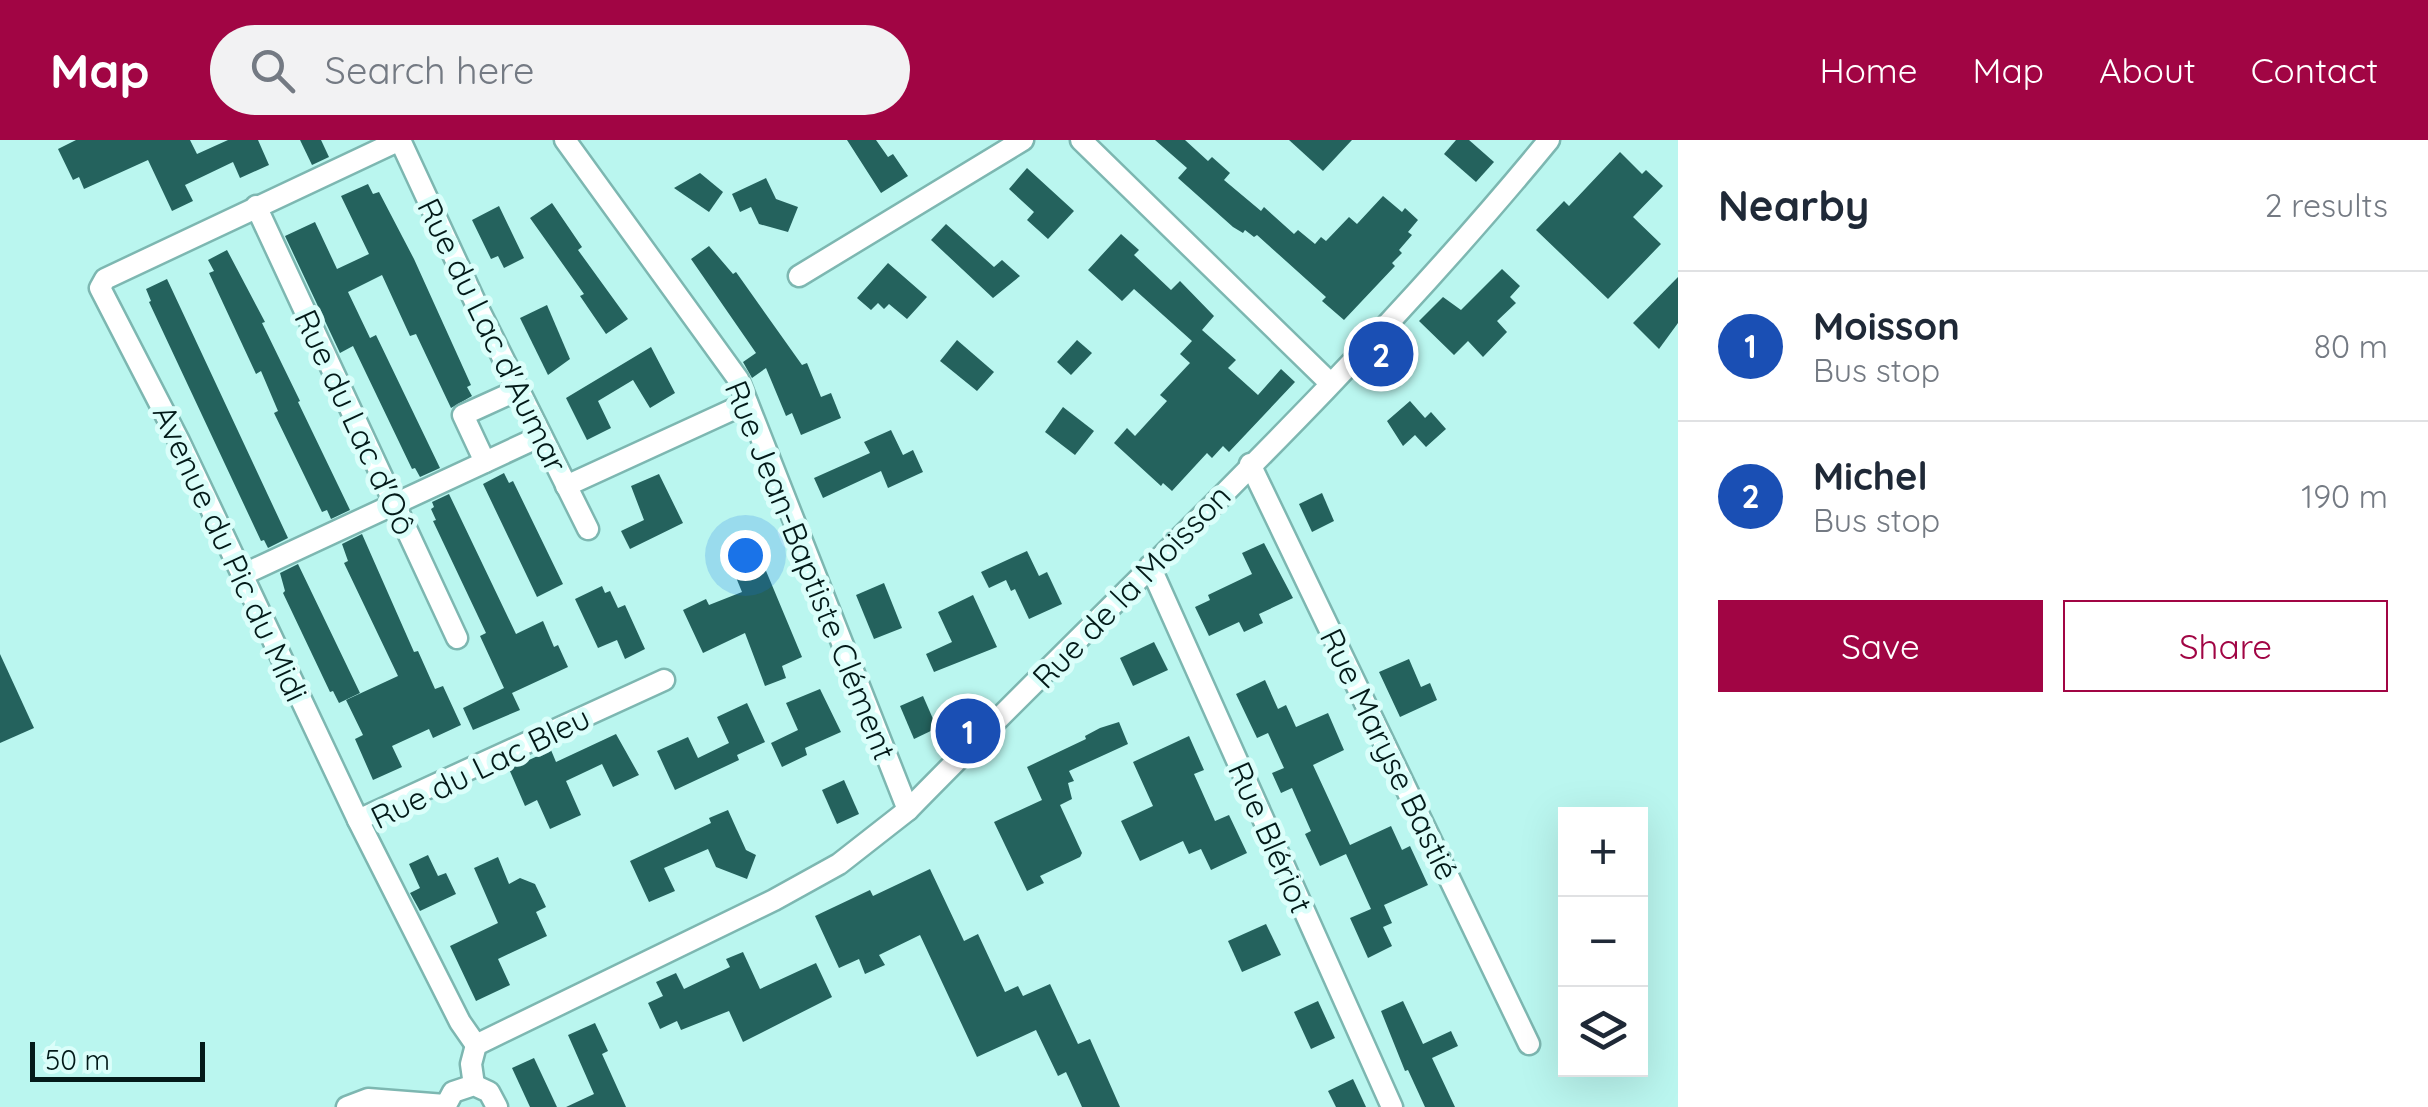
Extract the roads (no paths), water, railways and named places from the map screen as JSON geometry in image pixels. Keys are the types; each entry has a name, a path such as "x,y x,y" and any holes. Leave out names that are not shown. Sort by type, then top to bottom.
{"street":[{"path":"256,206 400,140"},
{"name":"Rue du Lac d'Aumar","path":"400,140 588,529"},
{"name":"Rue Jean-Baptiste Clément","path":"565,140 738,380 908,810"},
{"path":"799,276 1022,140"},
{"path":"1081,140 1330,382"},
{"name":"Rue de la Moisson","path":"476,1045 774,900 840,864 908,810 1330,382 1475,230 1549,140"},
{"name":"Avenue du Pic du Midi","path":"256,206 105,278 100,288 358,820"},
{"name":"Rue du Lac d'Oô","path":"256,206 457,638"},
{"path":"485,462 463,415 518,390"},
{"path":"566,486 746,403"},
{"path":"242,575 542,436"},
{"name":"Rue Maryse Bastié","path":"1250,464 1529,1044"},
{"name":"Rue Blériot","path":"1150,566 1392,1107"},
{"name":"Rue du Lac Bleu","path":"476,1045 460,1022 358,820 664,680"},
{"path":"474,1085 472,1064 476,1045"},
{"path":"347,1107 368,1099 445,1106 459,1088 474,1085 489,1092 497,1107"}],"place":[{"name":"Michel","path":"1381,354"},
{"name":"Moisson","path":"968,731"}]}
